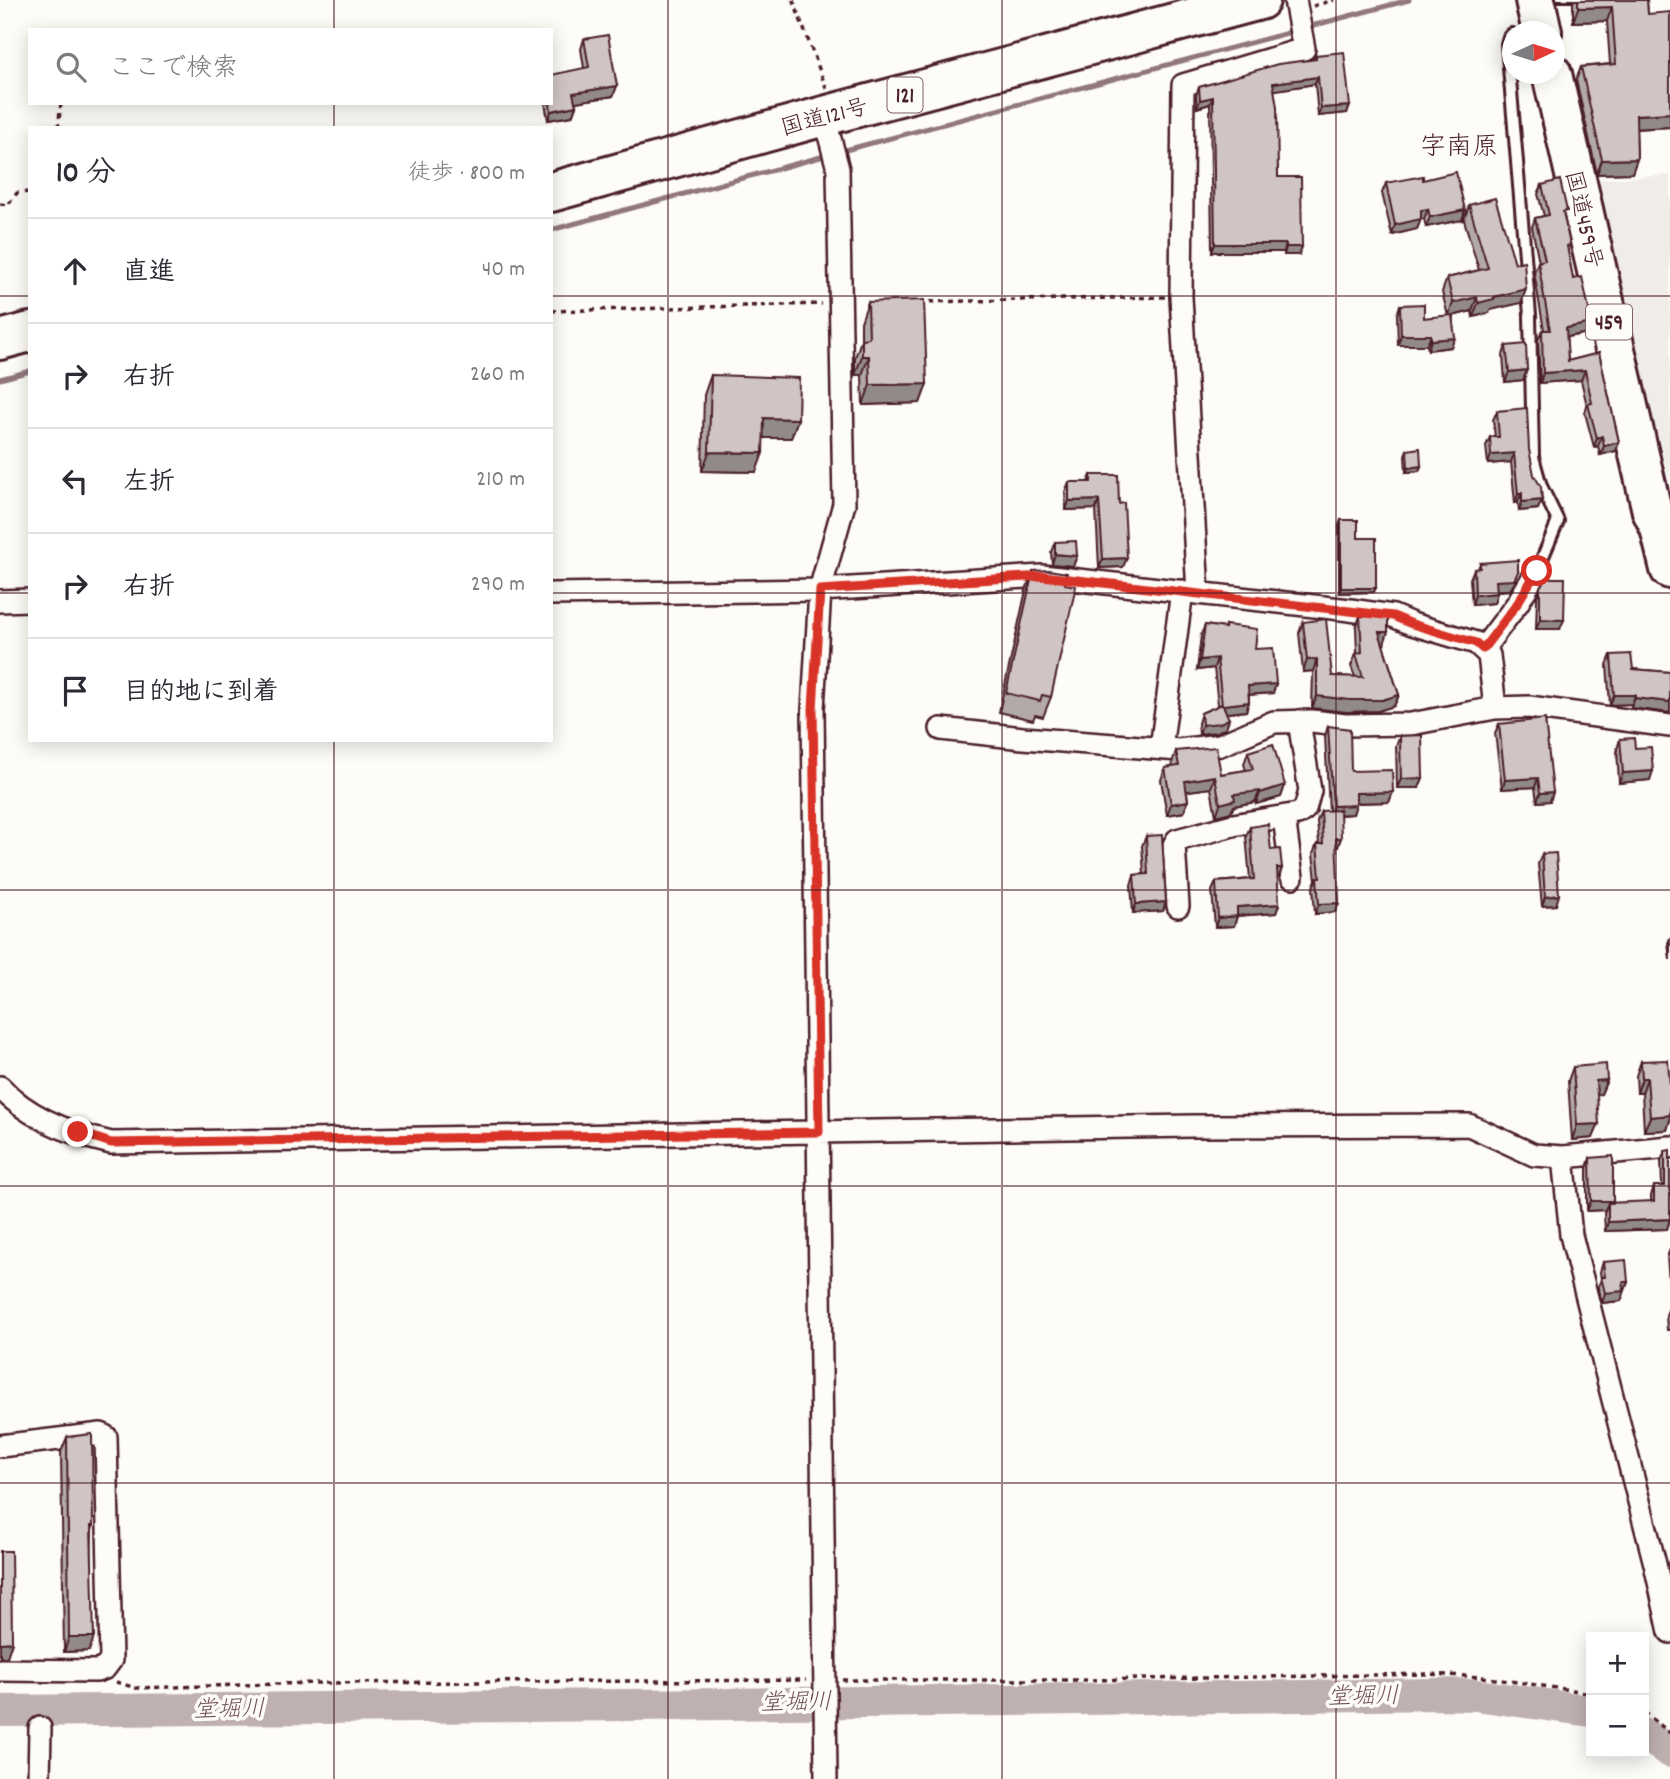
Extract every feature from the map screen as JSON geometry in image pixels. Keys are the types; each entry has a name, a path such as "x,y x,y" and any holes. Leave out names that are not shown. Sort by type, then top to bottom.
{"highway":[{"name":"国道121号","path":"553,191 1260,0"},
{"name":"国道459号","path":"1554,84 1652,511 1665,528 1670,569"},
{"path":"0,340 28,333"}],"street":[{"path":"1161,748 1190,592 1181,297 1183,85 1304,49 1295,0"},
{"path":"826,1779 813,709 820,590 844,504 838,169 829,115"},
{"path":"1483,649 1517,604 1537,571"},
{"path":"553,594 820,590 1042,576 1393,616 1476,643 1483,649 1489,655 1495,708"},
{"path":"0,601 28,600"},
{"path":"941,729 1179,750 1220,745 1274,722 1411,724 1495,708 1529,707 1670,726"},
{"path":"1178,906 1174,845 1177,840 1306,810 1310,790 1299,721"},
{"path":"1284,817 1292,877"},
{"path":"0,1087 52,1123 111,1143 1469,1125 1534,1155 1563,1157 1670,1147"},
{"path":"1563,1157 1572,1235 1670,1632"},
{"path":"0,1446 101,1434 106,1437 111,1660 105,1668 97,1671 0,1670"},
{"path":"39,1779 40,1728"}],"lane":[{"path":"1510,84 1530,315 1533,457 1541,486 1558,521 1537,571"}],"path":[{"path":"793,0 824,78 829,115"},
{"path":"58,126 61,105"},
{"path":"0,204 8,205 17,193 28,192"},
{"path":"909,302 1181,297"},
{"path":"553,311 841,303"},
{"path":"109,1675 117,1683 136,1688 315,1683 1087,1680 1429,1674 1482,1677 1586,1692"},
{"path":"1649,1716 1670,1733"}],"shaded area":[{"path":"1670,175 1670,481 1589,180"}],"building":[{"path":"1578,0 1647,0 1648,14 1670,12 1670,113 1636,115 1637,159 1602,160 1581,67 1616,64 1612,7 1578,8"},
{"path":"608,35 617,86 573,93 576,106 551,111 553,75 589,67 584,39"},
{"path":"1344,52 1350,106 1321,108 1318,77 1273,83 1277,107 1278,177 1301,177 1302,247 1286,247 1286,244 1215,244 1213,97 1200,100 1199,87 1278,64"},
{"path":"1456,172 1465,210 1430,217 1428,209 1421,210 1421,219 1395,225 1386,183 1423,176 1423,180"},
{"path":"1560,180 1567,211 1563,212 1573,279 1582,277 1592,323 1566,328 1568,361 1599,353 1619,442 1604,446 1602,436 1597,438 1588,404 1592,403 1585,370 1543,373 1542,330 1550,330 1538,262 1545,260 1535,218 1549,215 1542,185"},
{"path":"1495,198 1515,263 1524,261 1526,289 1478,303 1477,297 1453,303 1447,278 1488,268 1469,205"},
{"path":"924,300 927,384 870,385 869,356 862,356 862,339 869,338 868,302"},
{"path":"1424,304 1424,318 1452,315 1455,338 1431,340 1431,335 1401,335 1400,305"},
{"path":"1526,344 1527,370 1509,372 1506,346"},
{"path":"711,375 799,378 798,419 764,418 763,453 709,452"},
{"path":"1527,408 1529,450 1534,475 1541,487 1542,500 1522,502 1522,493 1518,494 1514,453 1491,455 1490,437 1499,437 1497,411"},
{"path":"1420,448 1421,466 1408,468 1407,450"},
{"path":"1091,475 1118,475 1119,504 1124,503 1127,558 1103,559 1099,500 1069,501 1069,482 1091,482"},
{"path":"1341,520 1358,520 1358,538 1376,538 1376,588 1341,588"},
{"path":"1076,541 1077,556 1055,554 1055,542"},
{"path":"1518,560 1518,572 1514,580 1496,581 1497,593 1475,595 1474,569 1480,568 1480,563"},
{"path":"1033,571 1067,573 1065,584 1076,586 1051,697 1042,695 1040,701 1006,693"},
{"path":"1546,578 1565,578 1564,620 1540,619 1540,587"},
{"path":"1360,616 1388,616 1388,632 1379,632 1399,695 1382,700 1317,696 1317,659 1307,660 1303,622 1326,619 1332,676 1363,677 1356,654 1362,652"},
{"path":"1205,625 1257,629 1255,649 1273,648 1276,684 1248,686 1249,702 1223,705 1229,719 1202,725 1201,713 1222,704 1217,658 1200,660"},
{"path":"1631,654 1633,669 1670,672 1670,702 1635,698 1635,695 1614,695 1611,655"},
{"path":"1545,719 1553,792 1540,793 1538,778 1505,780 1499,724"},
{"path":"1328,726 1350,729 1351,771 1392,770 1393,792 1356,793 1356,805 1333,806"},
{"path":"1422,735 1423,778 1401,779 1400,736"},
{"path":"1634,738 1635,748 1651,747 1653,771 1623,773 1620,739"},
{"path":"1273,744 1285,785 1260,793 1234,794 1235,800 1220,804 1215,776 1185,781 1188,801 1171,804 1165,768 1179,766 1176,751 1216,747 1221,774 1253,769 1248,752"},
{"path":"1340,810 1341,838 1336,838 1339,903 1319,904 1317,844 1323,844 1321,811"},
{"path":"1268,824 1271,850 1280,849 1282,868 1277,868 1279,904 1237,907 1237,916 1218,918 1216,882 1254,879 1250,827"},
{"path":"1162,835 1166,902 1136,904 1134,875 1148,874 1146,836"},
{"path":"1556,853 1559,895 1545,897 1542,854"},
{"path":"1668,1060 1670,1115 1650,1117 1647,1078 1642,1078 1641,1061"},
{"path":"1606,1064 1607,1080 1596,1081 1599,1124 1577,1125 1573,1067"},
{"path":"1670,1150 1670,1219 1608,1222 1608,1203 1654,1201 1654,1186 1665,1186 1665,1151"},
{"path":"1613,1156 1613,1201 1591,1201 1590,1158"},
{"path":"1626,1260 1628,1282 1623,1282 1624,1291 1605,1293 1601,1277 1605,1277 1603,1262"},
{"path":"92,1434 94,1637 69,1637 67,1437"},
{"path":"0,1551 11,1551 12,1642 0,1643"}],"waterway":[{"path":"1304,28 1409,0"},
{"path":"838,152 1295,31"},
{"path":"553,229 828,155"},
{"path":"0,379 28,372"},
{"name":"堂堀川","path":"0,1711 1439,1694 1476,1695 1586,1710"},
{"name":"堂堀川","path":"1649,1737 1670,1752"}],"district":[{"name":"字南原","path":"1459,145"}],"route":[{"path":"78,1132 111,1143 819,1132 813,709 820,590 1042,576 1393,616 1476,643 1483,649 1517,604 1537,571"}]}
